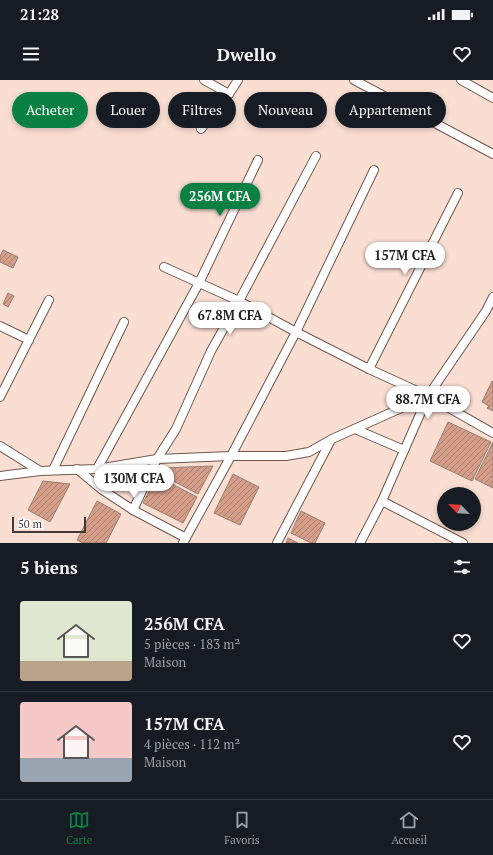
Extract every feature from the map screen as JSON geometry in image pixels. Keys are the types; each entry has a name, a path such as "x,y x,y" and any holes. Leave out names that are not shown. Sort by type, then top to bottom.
{"street":[{"path":"204,80 225,92"},
{"path":"230,92 238,80"},
{"path":"354,80 493,154"},
{"path":"461,80 493,98"},
{"path":"133,510 157,459 176,429 210,351 239,301 316,156"},
{"path":"97,469 199,283 258,160"},
{"path":"77,470 101,489 133,510 184,540 231,456 296,332 374,170"},
{"path":"369,369 458,193"},
{"path":"164,267 239,301 369,369 428,396 493,433"},
{"path":"360,543 382,500 428,396 489,313 493,297"},
{"path":"0,397 49,300"},
{"path":"53,470 124,322"},
{"path":"0,326 29,340"},
{"path":"0,476 53,470 97,469 157,459 231,456 286,456 309,452 332,439 428,396"},
{"path":"355,429 404,450"},
{"path":"277,543 332,439"},
{"path":"0,446 40,471"},
{"path":"382,500 463,543"}],"building":[{"path":"3,250 18,257 13,268 0,262 0,256"},
{"path":"8,293 14,296 8,307 3,304"},
{"path":"492,381 493,411 487,408 489,406 482,402"},
{"path":"448,422 491,442 472,481 430,461"},
{"path":"493,442 493,488 475,479"},
{"path":"213,466 198,494 160,474 163,468"},
{"path":"233,474 259,487 240,525 214,513"},
{"path":"157,476 197,497 183,523 143,503"},
{"path":"43,481 70,484 50,522 28,510"},
{"path":"97,501 121,514 106,543 83,543 77,540"},
{"path":"301,511 325,523 315,543 311,543 291,533"},
{"path":"288,538 298,543 286,543"}]}
